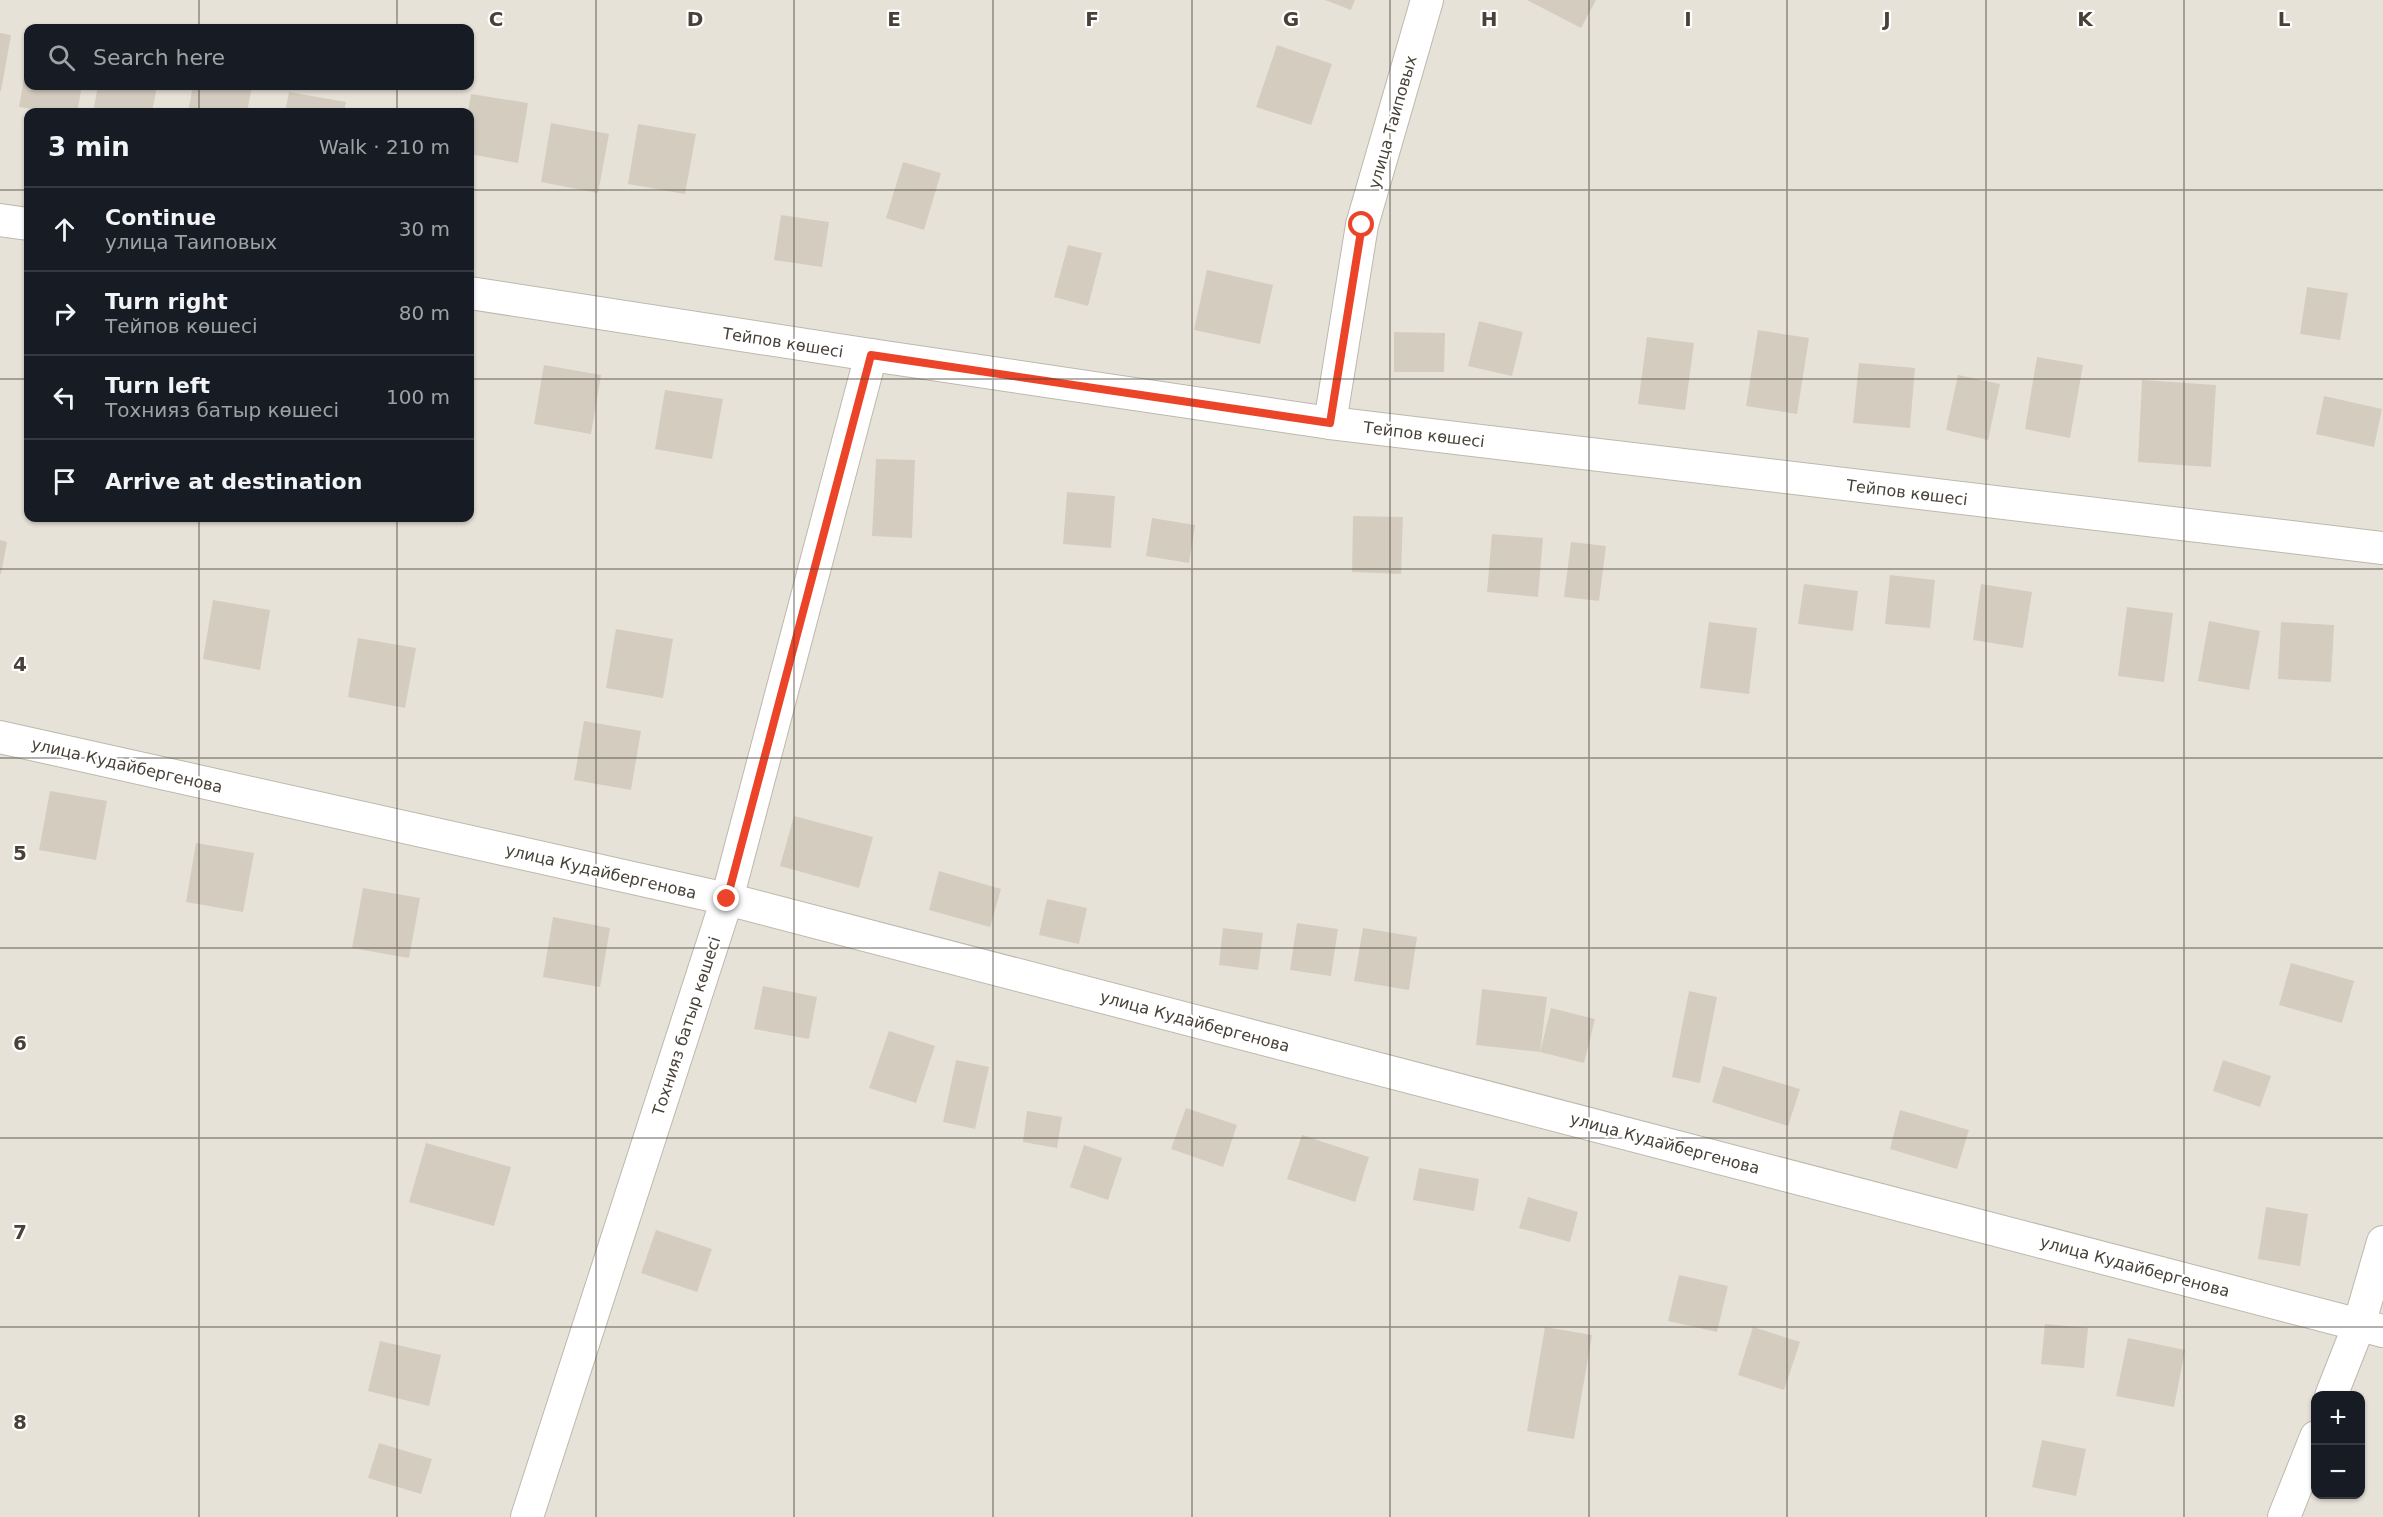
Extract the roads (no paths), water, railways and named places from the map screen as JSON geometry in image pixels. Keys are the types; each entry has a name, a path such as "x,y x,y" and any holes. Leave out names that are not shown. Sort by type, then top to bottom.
{"street":[{"name":"улица Таиповых","path":"1330,423 1362,225 1427,0"},
{"path":"0,220 24,223"},
{"name":"Тейпов көшесі","path":"474,294 1330,423 2383,548"},
{"name":"Тохнияз батыр көшесі","path":"527,1517 727,899 871,355"},
{"name":"улица Кудайбергенова","path":"0,737 727,899 2371,1328"},
{"path":"2333,1391 2371,1328 2383,1242"},
{"path":"2284,1517 2313,1445"}]}
